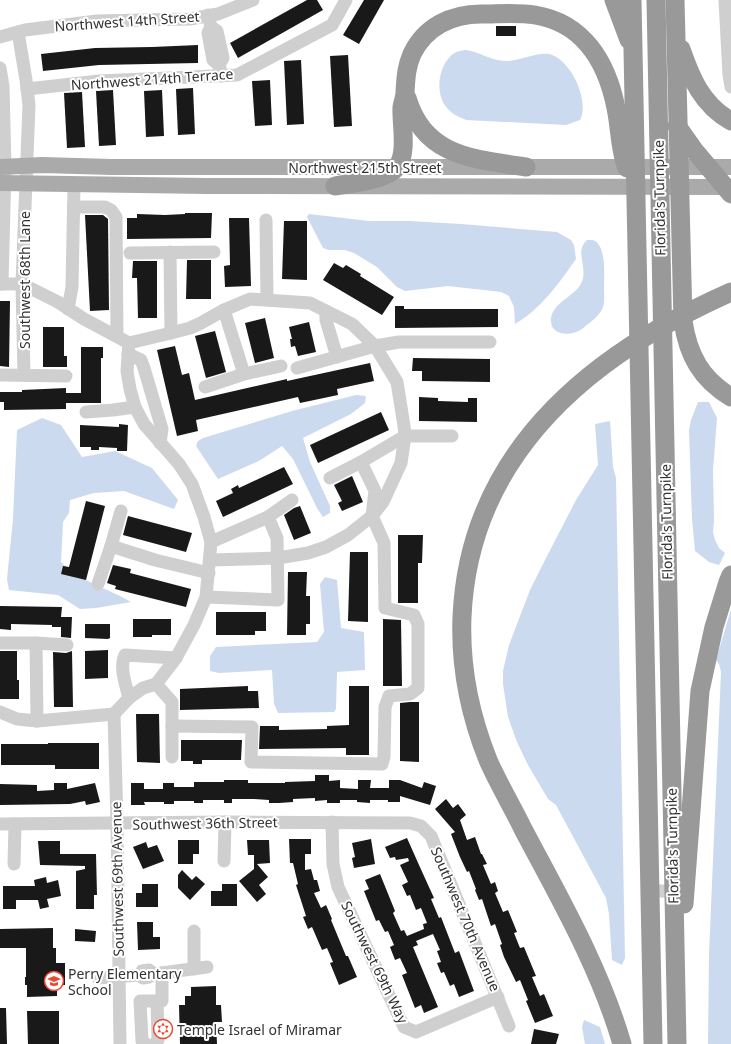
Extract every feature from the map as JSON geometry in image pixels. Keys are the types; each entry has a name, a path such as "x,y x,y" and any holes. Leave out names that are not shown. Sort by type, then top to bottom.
{"highway":[{"path":"614,0 634,54 652,88 694,150 731,194"},
{"name":"Florida's Turnpike","path":"632,0 653,1044"},
{"name":"Florida's Turnpike","path":"656,0 677,1044"},
{"path":"675,0 682,301 685,333 690,350 705,376 731,397"},
{"path":"335,186 381,177 397,167 402,156 403,146 402,107 405,93 406,71 412,54 429,31 445,21 467,14 490,14 533,15 556,21 570,27 583,38 595,54 606,74 620,125 624,160 636,189"},
{"path":"675,35 691,76 702,96 716,111 731,121"},
{"path":"405,93 412,114 417,123 433,139 443,146 478,160 526,167"},
{"path":"622,1044 607,998 594,968 487,756 471,708 466,684 462,644 463,601 468,562 480,521 499,480 523,443 536,427 567,396 604,365 674,319 731,292"},
{"path":"676,995 694,785 700,691 714,627 731,576"}],"main road":[{"name":"Northwest 215th Street","path":"3,167 731,167"},
{"name":"Northwest 215th Street","path":"3,183 74,185 731,187"}],"street":[{"name":"Northwest 14th Street","path":"0,37 18,32 97,21 190,19 210,21 218,14 253,0"},
{"path":"725,0 728,67 731,87"},
{"name":"Northwest 214th Terrace","path":"27,89 99,81 221,71 237,75 332,25 340,3"},
{"path":"210,21 217,31 223,58 221,71"},
{"name":"Southwest 68th Lane","path":"18,32 29,105 22,284 24,375"},
{"name":"Southwest 68th Lane","path":"0,68 3,86 1,284"},
{"path":"68,309 72,287 74,185"},
{"path":"74,207 105,207 111,210 116,217 117,336"},
{"path":"266,220 267,300"},
{"path":"170,252 171,334"},
{"path":"130,253 214,252"},
{"path":"1,284 22,284 53,299 84,319 117,336 140,360 144,368 162,429 160,443"},
{"path":"129,348 201,323 224,310 250,299 310,302 352,324 375,346 397,382 405,436 401,464 383,502 372,516 348,535 326,547 308,553 278,558 210,560"},
{"path":"224,310 244,374"},
{"path":"326,311 326,320 337,357"},
{"path":"297,368 375,346 399,342 490,342"},
{"path":"0,712 17,719 37,721 114,714 129,698 143,688 156,684 176,658 194,624 206,596 211,542 204,517 192,484 179,464 144,424 135,407 127,371 129,348"},
{"path":"205,387 244,374 281,366"},
{"path":"0,375 66,376"},
{"path":"86,412 135,407"},
{"path":"330,478 405,436 452,436"},
{"path":"172,726 252,727 251,762 382,764 384,757 385,707 389,696 410,694 418,688 418,624 414,615 385,608 384,543 372,516 375,491 361,462"},
{"path":"211,542 268,517 292,500"},
{"path":"98,584 121,511"},
{"path":"206,596 278,600 277,538 268,517"},
{"path":"111,546 209,574"},
{"path":"0,643 67,645"},
{"path":"36,643 37,721"},
{"path":"129,698 123,672 125,655 176,658"},
{"path":"156,684 172,702 172,757"},
{"name":"Southwest 69th Avenue","path":"114,714 120,1044"},
{"path":"224,861 225,822"},
{"name":"Southwest 36th Street","path":"0,824 225,822 410,823"},
{"name":"Southwest 69th Way","path":"332,822 332,864 338,887 404,1027 416,1032 498,997"},
{"name":"Southwest 70th Avenue","path":"410,823 421,826 431,836 509,1026"},
{"path":"14,824 14,864"},
{"path":"650,891 673,891"},
{"path":"98,978 140,975 143,978 158,973 200,968 194,931"},
{"path":"146,1044 142,1041 140,1001 162,1001 158,973"},
{"path":"154,1044 158,1040 157,1001"}],"water":[{"path":"465,50 501,61 511,61 544,54 557,57 571,72 580,92 582,112 580,120 566,125 466,120 456,115 447,108 443,102 439,87 440,78 445,63 450,57 456,52"},
{"path":"309,214 369,221 409,221 461,224 557,232 571,240 574,245 576,259 541,303 515,324 514,307 509,296 501,292 448,286 405,291 397,287 377,267 354,253 345,250 329,250 323,248 307,217"},
{"path":"587,240 593,240 597,243 601,248 603,255 604,305 597,316 577,332 567,334 557,332 551,324 551,318 557,307 581,284 584,273 581,253"},
{"path":"356,395 366,396 365,403 351,414 303,438 310,462 330,506 330,513 323,517 293,459 282,446 259,461 218,479 196,446 198,441 203,438 292,411"},
{"path":"698,402 709,402 717,418 713,470 713,532 719,548 725,553 719,565 709,562 695,551 692,519 689,430"},
{"path":"42,418 61,425 82,457 115,451 152,468 178,500 174,509 124,491 94,493 70,500 69,513 63,522 61,562 85,580 131,602 80,609 58,595 9,590 7,579 13,519 17,430"},
{"path":"610,421 613,467 616,478 625,958 622,965 612,960 609,914 606,898 556,805 548,799 528,765 517,742 508,717 503,684 503,671 509,645 530,590 576,500 598,465 595,424"},
{"path":"325,577 337,580 341,628 364,632 365,670 337,672 336,709 334,712 278,713 274,704 272,670 219,673 210,671 210,656 216,647 317,642 324,632 320,584"},
{"path":"731,609 731,1044 708,1044 709,954 721,672 719,664 716,660"},
{"path":"584,1020 600,1027 605,1044 585,1044 582,1027"}],"building":[{"path":"307,0 317,0 323,10 238,58 230,43"},
{"path":"364,0 384,0 359,44 343,35"},
{"path":"496,26 516,26 516,36 496,36"},
{"path":"198,45 198,63 99,65 43,71 41,54 95,48"},
{"path":"348,55 352,126 334,127 330,56"},
{"path":"301,60 304,124 287,125 284,61"},
{"path":"270,80 272,125 255,126 252,81"},
{"path":"193,88 195,134 178,135 176,89"},
{"path":"113,90 116,145 99,146 96,91"},
{"path":"162,90 164,136 146,137 144,91"},
{"path":"82,92 85,147 67,148 64,93"},
{"path":"212,213 211,238 127,239 127,218 137,218 137,214 165,215"},
{"path":"85,215 103,215 108,219 109,310 90,311"},
{"path":"229,218 249,218 251,286 225,287 224,266 230,265"},
{"path":"284,221 307,221 307,280 282,279"},
{"path":"187,260 211,260 211,299 186,299"},
{"path":"133,261 157,261 157,318 138,318 137,278 132,278"},
{"path":"334,263 343,268 346,265 361,274 360,276 394,297 382,315 323,280"},
{"path":"0,301 10,301 9,367 0,366"},
{"path":"395,306 404,306 404,309 498,309 498,327 395,328"},
{"path":"265,318 274,358 255,363 245,323"},
{"path":"309,322 316,352 298,356 295,346 291,347 290,339 292,339 289,327"},
{"path":"43,327 64,327 64,356 67,356 67,367 43,367"},
{"path":"215,331 226,372 206,378 195,336"},
{"path":"175,346 182,375 189,373 195,400 287,379 287,381 370,363 374,381 337,389 338,395 300,403 298,397 196,420 198,431 177,436 157,350"},
{"path":"81,347 103,347 103,358 101,358 101,403 66,403 66,409 4,410 4,402 0,402 0,392 22,392 22,390 66,388 66,393 81,393"},
{"path":"413,358 490,359 490,382 422,381 422,371 412,371"},
{"path":"419,397 438,398 438,401 468,402 468,398 477,398 477,422 419,421"},
{"path":"381,412 389,430 318,463 310,445"},
{"path":"119,424 128,425 127,451 117,451 117,448 99,447 99,450 91,450 91,447 80,447 80,425 119,427"},
{"path":"284,467 293,484 223,517 216,501 233,493 231,489 238,485 239,488"},
{"path":"352,476 363,502 342,511 338,503 342,501 334,485"},
{"path":"86,501 105,506 86,580 61,574 63,566 69,567"},
{"path":"300,506 311,533 294,540 284,515"},
{"path":"128,516 192,533 186,552 123,535"},
{"path":"398,535 423,535 422,563 418,563 418,603 398,603"},
{"path":"350,552 368,552 368,622 348,621"},
{"path":"113,565 131,569 130,573 191,589 186,607 115,589 116,586 107,583"},
{"path":"288,572 307,572 306,596 310,596 310,624 306,624 306,635 287,635"},
{"path":"0,606 62,607 61,617 72,617 71,638 61,637 61,627 52,627 52,625 11,624 11,630 0,629"},
{"path":"216,612 266,612 266,631 255,631 255,635 216,635"},
{"path":"133,619 171,619 171,635 133,637"},
{"path":"383,619 401,620 402,686 383,686"},
{"path":"85,624 110,624 110,638 85,638"},
{"path":"108,650 108,678 85,679 85,651"},
{"path":"0,651 17,651 17,680 19,680 19,699 0,699"},
{"path":"72,651 73,707 54,707 53,652 66,653"},
{"path":"248,686 248,691 258,691 259,708 180,710 180,689"},
{"path":"349,686 369,686 369,755 346,755 346,748 259,749 260,726 279,726 279,730 327,729 327,726 349,725"},
{"path":"419,702 419,762 400,761 400,703"},
{"path":"136,714 159,714 160,763 137,762"},
{"path":"181,740 242,740 241,760 202,760 202,764 193,764 193,761 181,761"},
{"path":"99,743 99,769 55,769 55,765 1,765 1,744"},
{"path":"315,775 329,775 329,781 340,780 340,788 358,789 358,780 371,780 370,788 389,788 389,780 400,780 422,788 424,782 436,786 430,805 400,796 400,802 370,800 370,803 357,802 357,800 340,800 340,803 327,803 327,800 315,801 315,798 293,799 293,802 279,803 269,803 269,800 232,799 232,803 224,803 224,800 203,800 203,803 194,803 194,801 174,801 174,804 164,804 164,802 144,802 145,805 131,805 131,783 144,783 144,789 163,789 163,783 174,783 174,787 194,787 194,782 224,782 224,780 248,780 248,783 315,781"},
{"path":"54,783 67,783 67,789 95,783 100,802 86,805 85,801 70,804 0,805 0,784 37,785 37,791 54,790"},
{"path":"446,799 453,808 458,804 466,815 460,820 467,840 475,837 481,854 487,864 483,865 491,884 495,882 498,891 495,893 503,912 508,910 517,932 514,933 520,948 524,947 536,976 532,977 540,996 544,994 553,1016 535,1023 526,1001 528,1000 520,980 516,982 504,957 500,945 502,944 495,924 491,926 482,899 479,900 469,871 467,872 460,857 451,834 455,832 435,809"},
{"path":"407,838 434,898 431,899 439,918 441,917 455,953 459,951 474,991 459,997 454,984 450,986 444,972 441,973 437,963 441,962 437,951 440,950 433,934 416,941 418,945 413,947 438,1007 424,1013 421,1005 415,1008 402,975 407,973 400,958 395,960 390,947 394,945 388,931 385,932 379,920 376,921 364,891 369,889 365,880 380,874 395,911 393,913 401,931 404,930 407,936 424,929 423,924 427,923 421,908 416,910 410,895 407,896 402,885 408,882 400,865 409,861 408,858 396,860 395,857 390,858 385,847"},
{"path":"289,839 311,839 311,854 305,854 305,870 311,869 314,880 317,880 320,891 314,893 321,908 326,905 346,956 348,956 357,977 339,985 330,963 333,962 327,948 322,950 312,927 308,929 303,917 306,916 296,885 298,884 293,863 290,863"},
{"path":"371,839 375,864 354,868 352,858 355,857 352,843"},
{"path":"178,840 199,840 199,854 193,854 193,864 178,864"},
{"path":"247,840 269,840 270,863 257,864 268,877 259,885 266,894 257,902 239,881 254,869 254,855 248,855"},
{"path":"38,841 60,841 60,854 96,854 97,895 94,895 94,909 76,909 76,871 85,869 85,866 40,865"},
{"path":"146,842 148,848 157,845 164,861 143,869 133,847"},
{"path":"182,870 192,880 196,876 205,884 190,900 178,888 178,875"},
{"path":"46,877 47,883 58,880 61,896 47,899 49,907 40,909 38,900 16,900 16,909 3,909 3,886 35,886 34,880"},
{"path":"142,884 158,884 158,907 136,907 136,893 142,893"},
{"path":"222,884 237,884 237,906 211,906 211,891 222,891"},
{"path":"137,922 153,922 153,937 160,937 160,949 138,950"},
{"path":"53,928 53,948 56,948 56,963 65,963 65,985 57,985 57,996 27,997 27,985 25,985 26,948 0,948 0,929"},
{"path":"75,929 96,931 95,942 75,941"},
{"path":"216,986 216,1005 221,1005 222,1022 216,1022 217,1044 180,1044 179,1005 185,1005 185,996 191,996 191,987"},
{"path":"0,1008 6,1008 7,1044 0,1044"},
{"path":"27,1011 59,1011 59,1044 28,1044"},
{"path":"534,1029 559,1034 556,1044 531,1044"}],"place":[{"name":"Perry Elementary School","path":"54,981"},
{"name":"Temple Israel of Miramar","path":"163,1029"}]}
